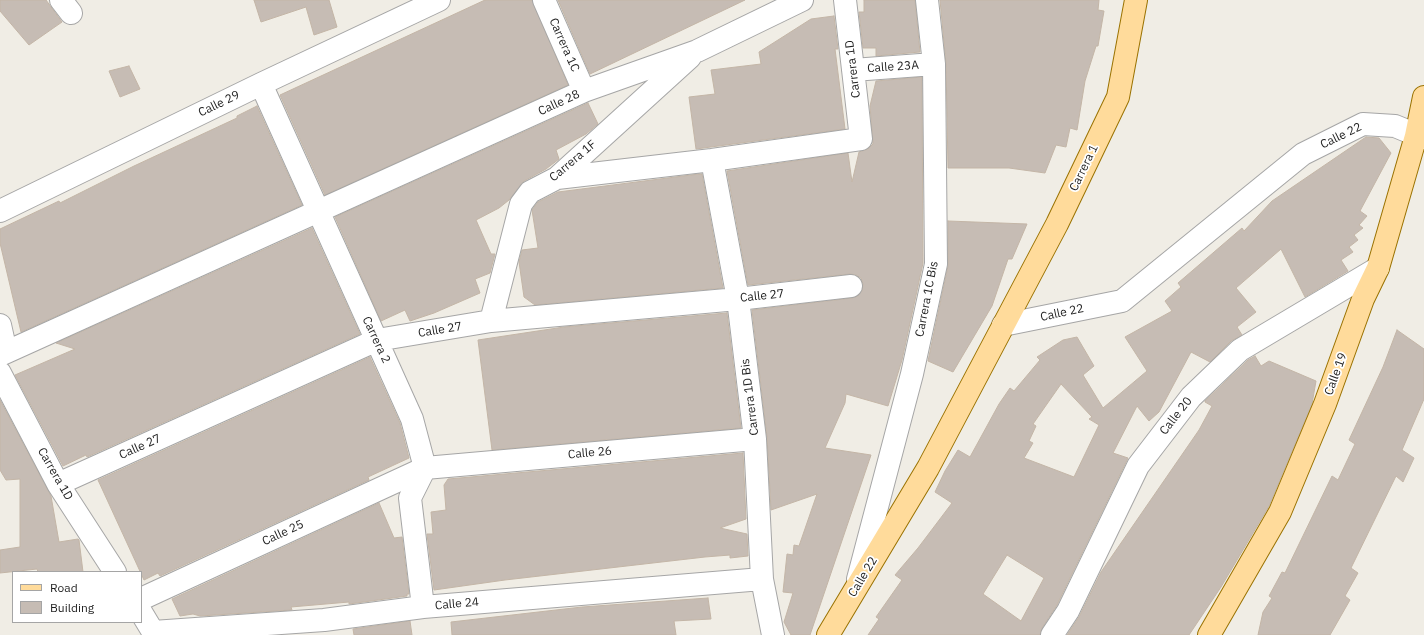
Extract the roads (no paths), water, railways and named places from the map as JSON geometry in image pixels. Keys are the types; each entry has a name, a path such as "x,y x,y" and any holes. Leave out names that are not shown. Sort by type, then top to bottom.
{"main road":[{"name":"Carrera 1","path":"1003,325 1057,224 1118,97 1136,0"},
{"name":"Calle 19","path":"1209,635 1280,512 1325,404 1363,299 1378,268 1420,137 1424,97"},
{"name":"Calle 22","path":"828,635 928,468 1003,325"}],"street":[{"name":"Calle 29","path":"0,211 261,84 439,0"},
{"name":"Carrera 1C","path":"544,0 584,91"},
{"name":"Calle 28","path":"318,212 584,91 697,51 802,0"},
{"name":"Carrera 1D","path":"712,160 861,139 844,0"},
{"name":"Carrera 1C Bis","path":"856,590 912,374 936,264 934,64 927,0"},
{"name":"Carrera 1F","path":"490,322 521,204 530,192 557,178 697,51"},
{"name":"Calle 23A","path":"853,70 934,64"},
{"name":"Carrera 2","path":"261,84 412,419 425,468"},
{"name":"Calle 22","path":"1003,325 1122,301 1303,154 1363,124 1395,126 1420,137"},
{"path":"557,178 712,160"},
{"name":"Carrera 1D Bis","path":"712,160 738,299 755,439 762,579 773,635"},
{"path":"0,325 3,354 318,212"},
{"name":"Calle 20","path":"1052,635 1068,611 1138,466 1191,397 1240,350 1378,268"},
{"name":"Calle 27","path":"58,484 377,340 490,322 738,299 851,286"},
{"name":"Carrera 1D","path":"0,373 58,484 115,571"},
{"name":"Calle 26","path":"425,468 755,439"},
{"path":"424,607 410,498 425,468"},
{"name":"Calle 25","path":"142,599 425,468"},
{"name":"Calle 24","path":"142,614 153,632 328,627 424,607 762,579"}]}
